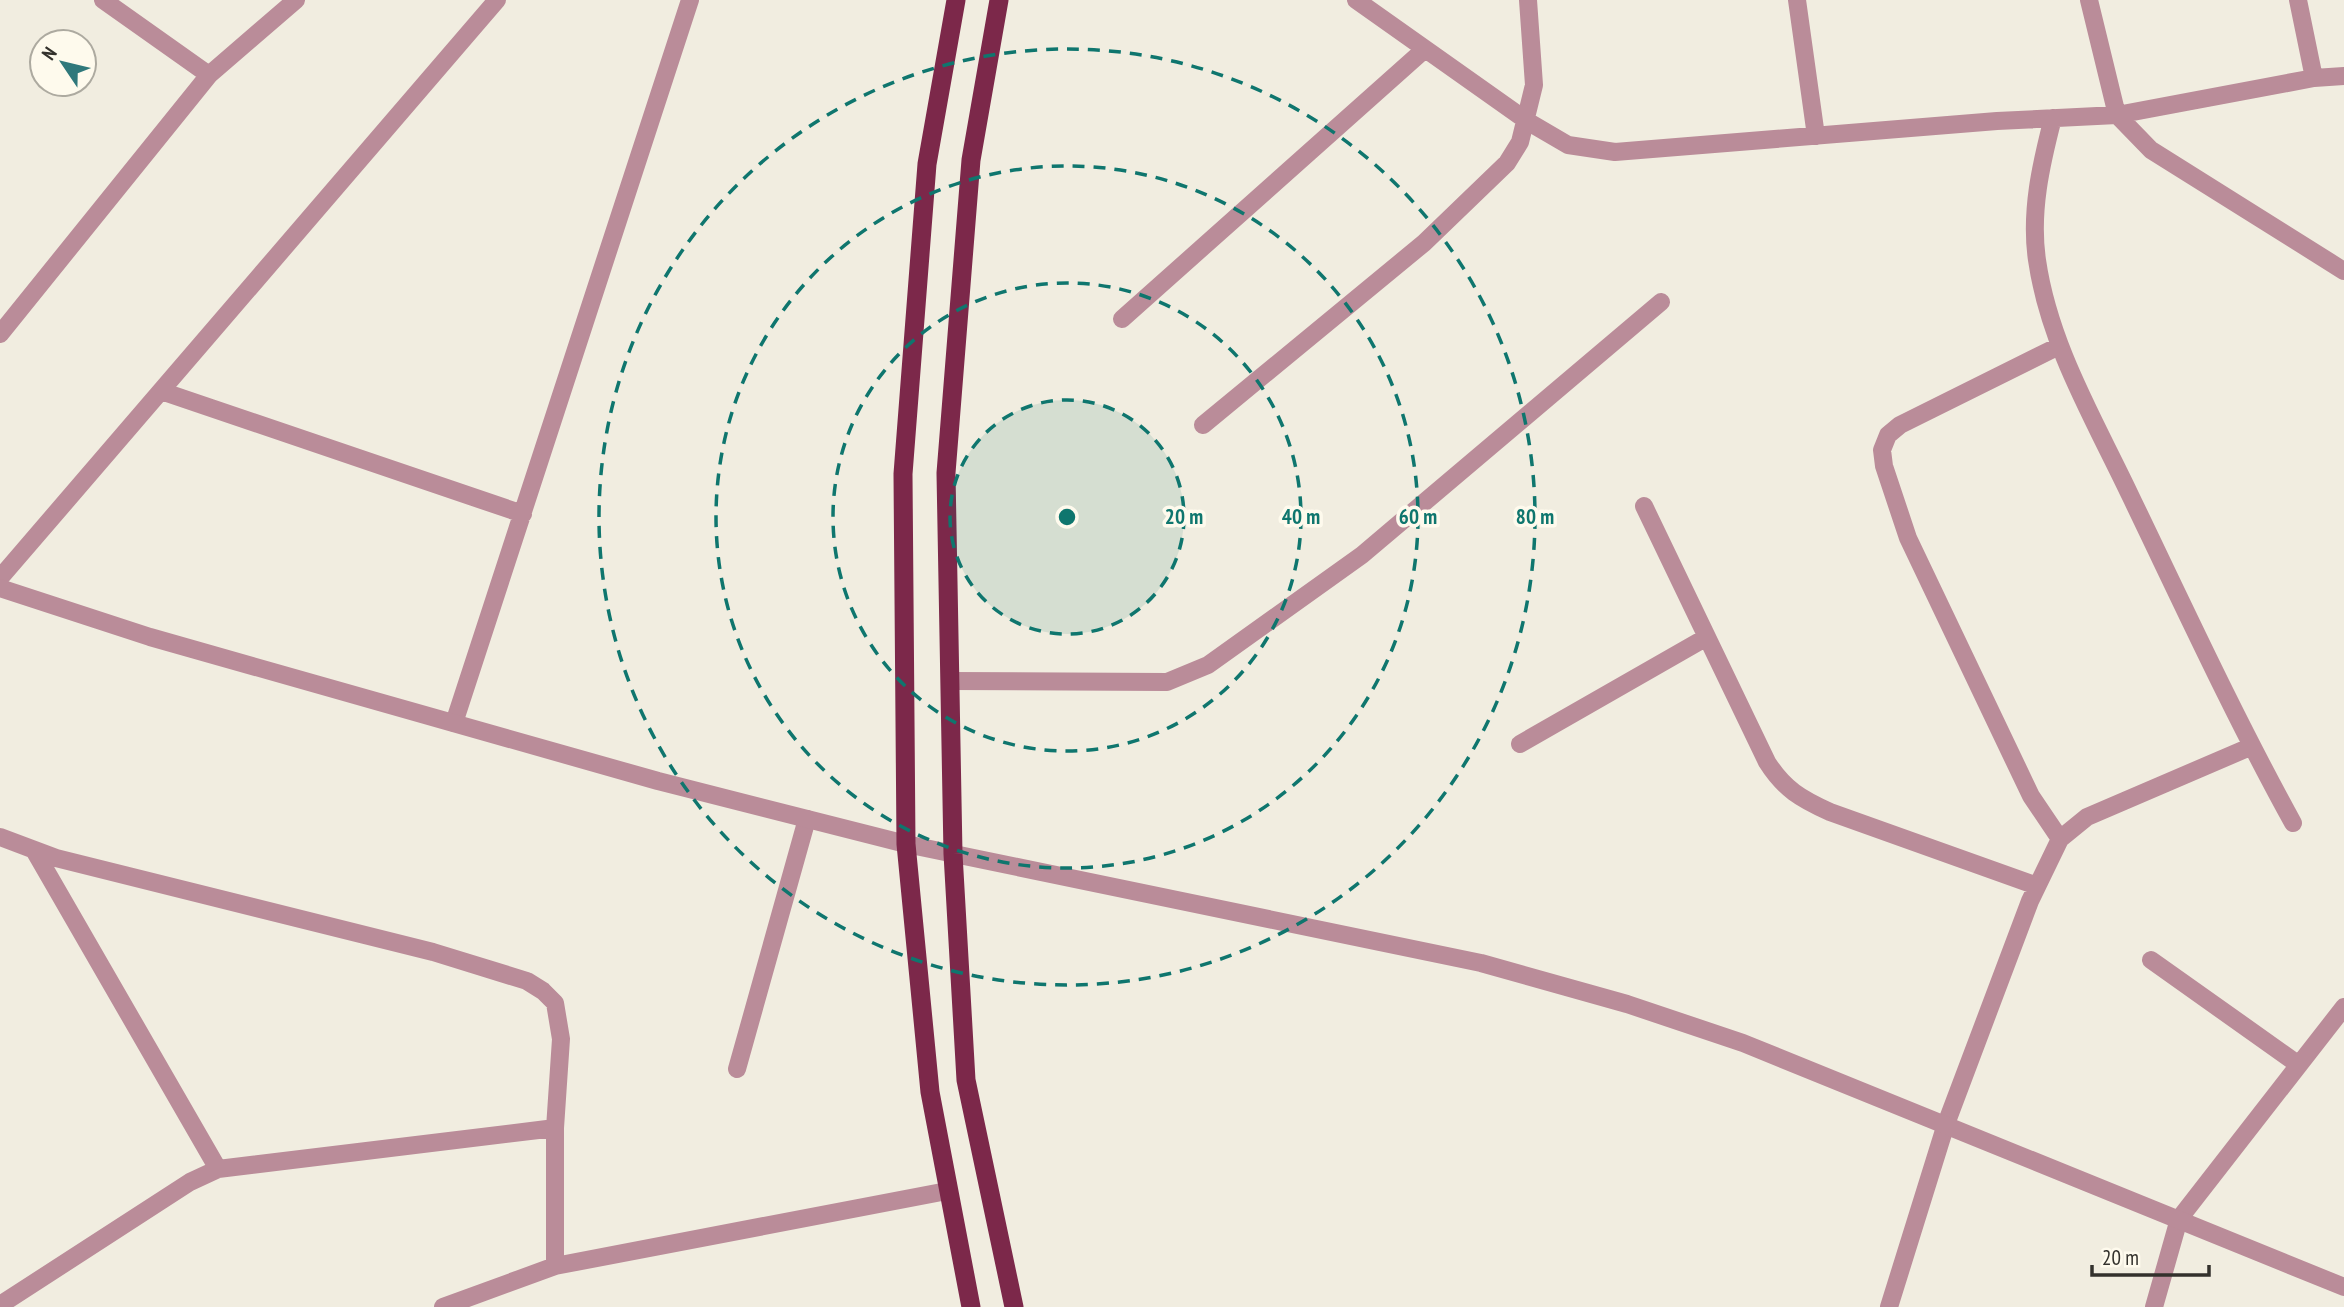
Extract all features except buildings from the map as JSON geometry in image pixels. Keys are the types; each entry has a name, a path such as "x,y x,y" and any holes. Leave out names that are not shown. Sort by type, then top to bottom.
{"highway":[{"path":"956,0 927,164 902,474 906,844 930,1091 971,1307"},
{"path":"999,0 971,160 946,473 953,853 966,1080 1014,1307"}],"street":[{"path":"103,0 209,75"},
{"path":"0,334 209,75 296,0"},
{"path":"0,578 498,0"},
{"path":"454,723 690,0"},
{"path":"1356,0 1527,121 1568,145 1615,152 2117,115 2314,78 2344,76"},
{"path":"1203,425 1424,243 1507,163 1520,142 1534,85 1528,0"},
{"path":"1797,0 1816,136"},
{"path":"2089,0 2117,115 2151,150 2344,271"},
{"path":"2298,0 2314,78"},
{"path":"1122,319 1425,49"},
{"path":"2053,118 2041,167 2034,235 2037,262 2059,346 2250,747 2292,823"},
{"path":"950,681 1167,682 1208,665 1362,555 1661,302"},
{"path":"2059,346 1900,425 1888,435 1882,450 1884,466 1908,538 2031,796 2060,839"},
{"path":"161,391 523,514"},
{"path":"1644,506 1767,762 1779,781 1799,798 2037,886"},
{"path":"0,588 150,637 658,781 906,844 1481,962 1627,1004 1743,1043 2344,1287"},
{"path":"1520,744 1707,637"},
{"path":"1889,1307 1946,1124 2037,886 2060,839 2087,817 2250,747"},
{"path":"737,1069 807,819"},
{"path":"0,837 33,850 433,952 527,981 555,1003 560,1018 555,1128 555,1266"},
{"path":"33,850 218,1169"},
{"path":"2151,960 2299,1065"},
{"path":"2154,1307 2179,1219 2344,1007"},
{"path":"0,1305 190,1182 218,1169 555,1128"},
{"path":"443,1307 555,1266 947,1191"}]}
